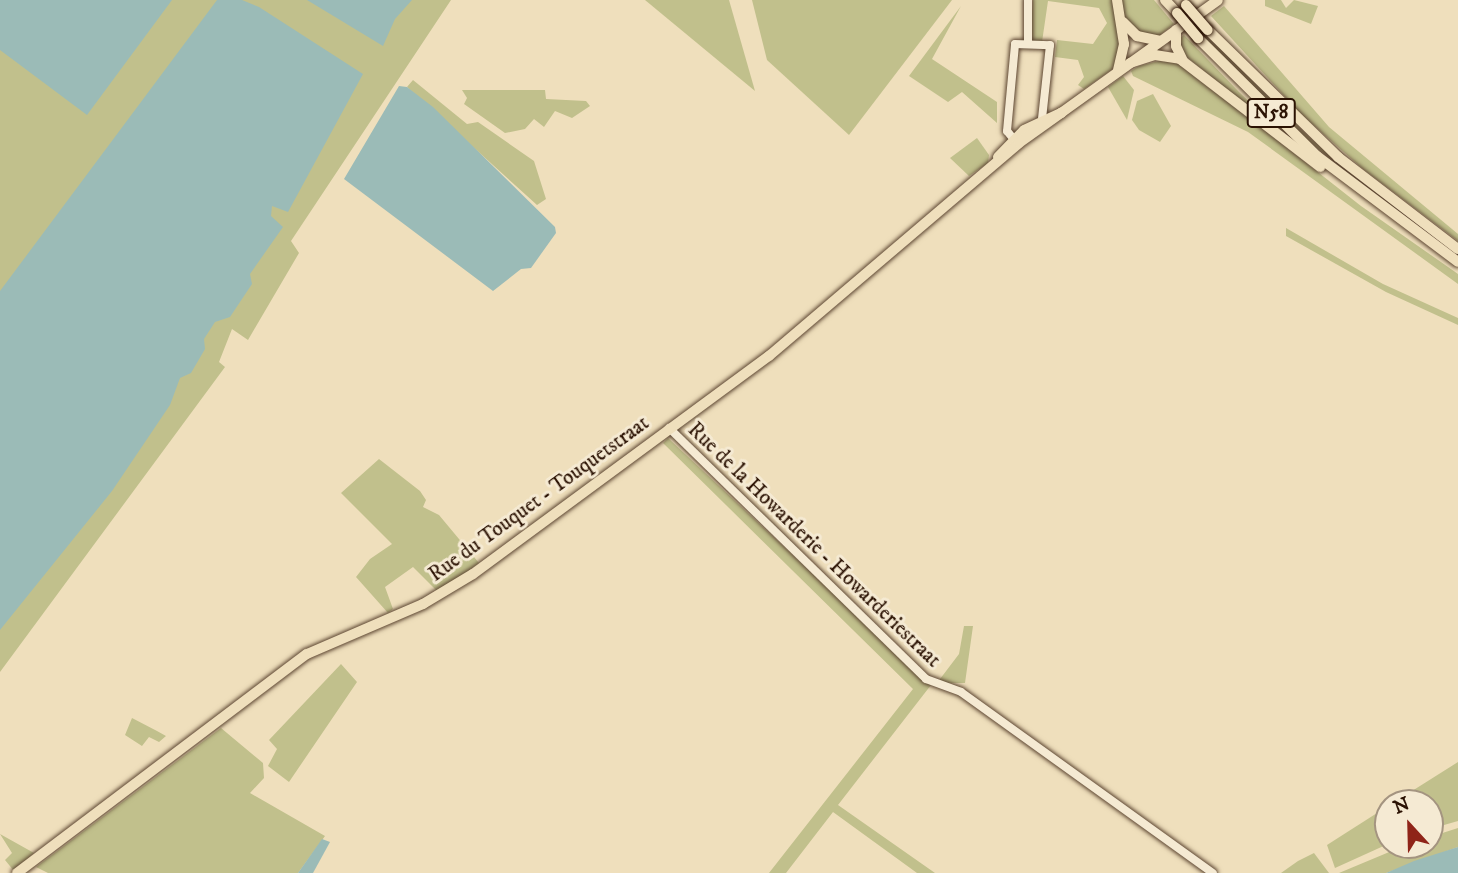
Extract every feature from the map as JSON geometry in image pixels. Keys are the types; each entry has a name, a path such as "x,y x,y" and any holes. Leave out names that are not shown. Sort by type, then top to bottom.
{"highway":[{"path":"1117,0 1124,50 1118,71"},
{"name":"N58","path":"1166,0 1198,38 1273,115 1350,183 1458,262"},
{"name":"N58","path":"1184,2 1208,30 1338,157 1458,249"},
{"path":"1121,20 1137,36 1160,41"},
{"path":"1176,30 1176,46 1183,61"},
{"path":"1130,63 1155,55 1183,61 1334,178 1350,183"}],"main road":[{"name":"Rue du Touquet - Touquetstraat","path":"1015,142 1059,115 1218,0"},
{"name":"Rue du Touquet - Touquetstraat","path":"17,873 307,654 456,586 788,341 991,167 1042,119 1059,115"}],"street":[{"path":"1028,0 1028,44"},
{"path":"1015,142 1007,131 1015,44 1050,45 1042,119"},
{"name":"Rue de la Howarderie - Howarderiestraat","path":"669,428 926,679 961,692 1213,873"}],"shaded area":[{"path":"0,0 451,0 291,241 299,253 248,340 232,329 219,362 225,367 0,672"},
{"path":"645,0 729,0 755,91"},
{"path":"752,0 952,0 849,135 767,60"},
{"path":"1033,0 1112,0 1121,43 1117,66 1084,89 1078,85 1084,77 1078,60 1055,57 1057,40 1093,44 1107,23 1099,8 1048,1 1042,42 1030,41"},
{"path":"1120,0 1154,0 1174,24 1155,39 1145,37 1126,24"},
{"path":"1265,0 1281,0 1286,8 1294,0 1318,6 1311,24 1265,6"},
{"path":"961,6 932,59 997,102 997,123 962,92 948,102 909,76"},
{"path":"1224,6 1329,127 1458,234 1458,241 1363,169 1301,114 1211,16"},
{"path":"1198,26 1311,139 1458,254 1458,259 1299,134 1195,29"},
{"path":"1184,35 1289,140 1182,53 1179,39"},
{"path":"1163,60 1179,63 1361,206 1458,274 1458,284 1248,132 1133,76 1131,71 1139,66"},
{"path":"1123,76 1134,90 1127,120 1108,87"},
{"path":"413,80 467,124 478,122 534,161 546,199 537,205 407,87"},
{"path":"462,90 545,90 546,99 586,101 590,106 572,118 555,111 544,127 534,119 525,129 505,133 464,104 467,98"},
{"path":"1153,94 1171,126 1160,142 1139,130 1132,120 1137,101"},
{"path":"977,138 989,155 988,163 969,176 950,158"},
{"path":"1286,228 1383,284 1458,318 1458,325 1386,292 1286,236"},
{"path":"668,438 931,685 838,805 935,873 917,873 833,812 786,873 769,873 913,689 663,443"},
{"path":"379,459 420,491 426,500 423,507 439,515 479,563 438,592 413,567 385,587 393,609 388,613 356,577 370,559 392,544 341,493"},
{"path":"964,626 973,626 965,683 937,683 959,654"},
{"path":"341,664 357,682 289,782 268,766 277,749 269,740"},
{"path":"132,718 166,736 159,742 149,737 142,746 125,735"},
{"path":"221,728 263,763 264,778 250,793 325,836 298,873 48,873 36,867"},
{"path":"1458,762 1458,821 1444,825 1444,789 1415,789"},
{"path":"1374,815 1374,850 1335,868 1327,845"},
{"path":"1458,828 1458,847 1444,852 1444,832"},
{"path":"0,834 34,853 14,871 5,860 12,853"},
{"path":"1314,853 1329,873 1281,873 1298,861"},
{"path":"1374,858 1425,859 1386,873 1339,873"}],"water":[{"path":"0,0 172,0 87,115 0,50"},
{"path":"217,0 242,0 259,7 363,74 288,212 272,206 271,216 283,227 250,274 252,284 230,317 215,322 204,339 205,349 191,373 180,378 170,405 112,491 0,630 0,291"},
{"path":"307,0 412,0 395,19 383,46"},
{"path":"399,86 407,87 433,107 555,227 556,233 531,268 521,269 493,291 344,179"},
{"path":"322,839 330,842 313,873 298,873"},
{"path":"1458,847 1458,873 1386,873 1420,859 1444,859 1444,851"}]}
